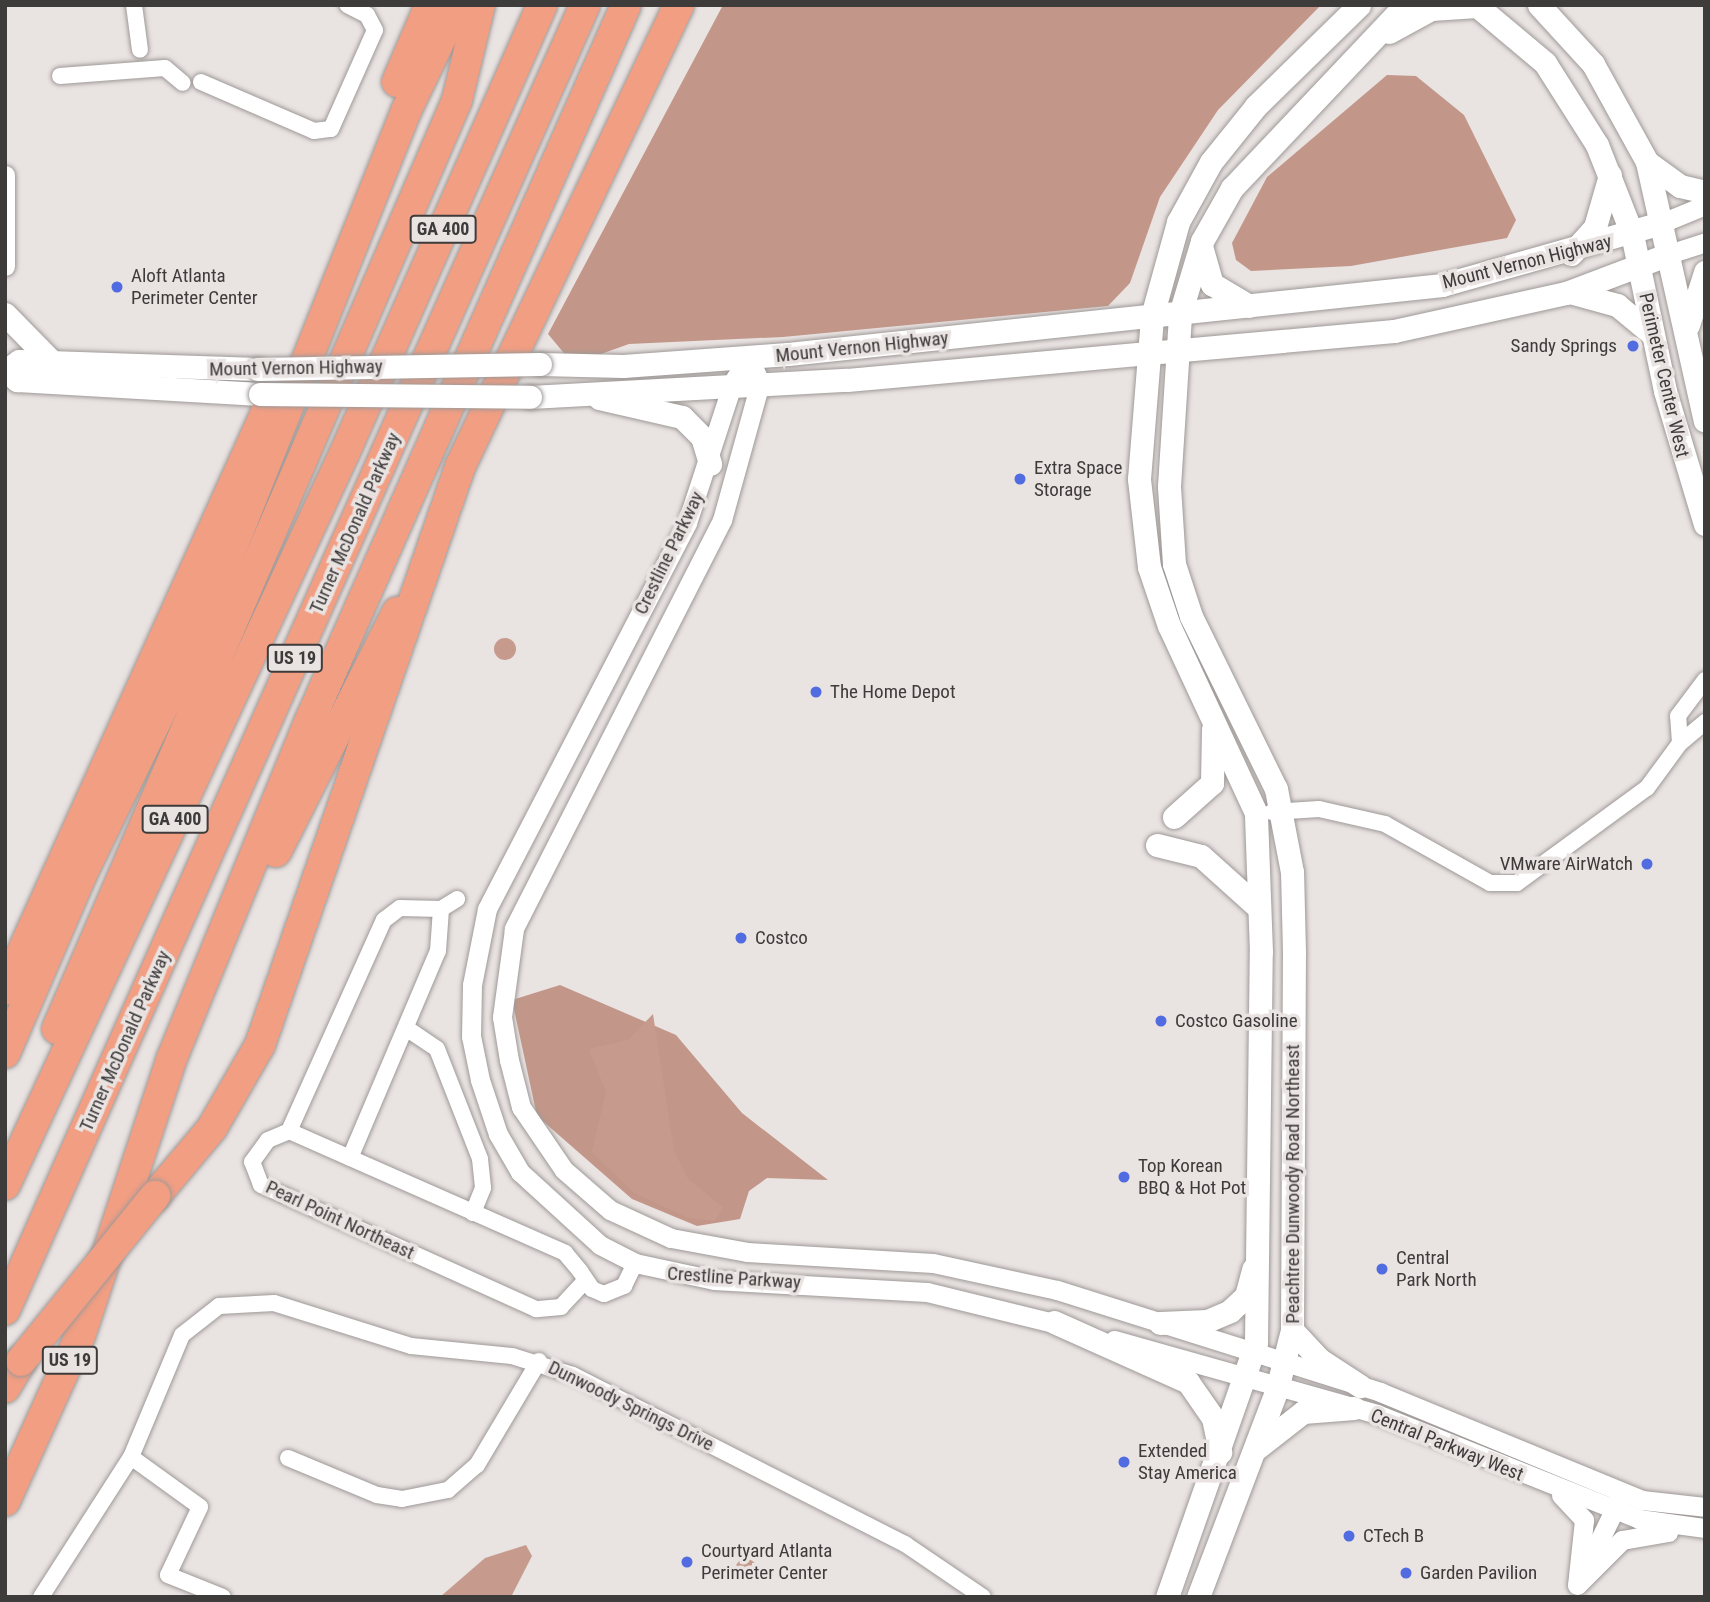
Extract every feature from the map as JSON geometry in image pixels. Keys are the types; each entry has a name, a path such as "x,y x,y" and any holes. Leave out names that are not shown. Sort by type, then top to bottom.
{"highway":[{"path":"5,990 259,434 430,5"},
{"path":"5,1053 82,874 199,631 405,111 457,5"},
{"path":"5,1179 40,1070 457,100 480,5"},
{"name":"Turner McDonald Parkway","path":"5,1185 345,452 542,5"},
{"name":"Turner McDonald Parkway","path":"5,1310 585,5"},
{"name":"US 19","path":"5,1501 80,1336 152,1112 367,587 626,5"},
{"path":"210,968 330,752 460,467 679,5"},
{"path":"5,1388 21,1361 194,1151 260,1045 460,467"},
{"path":"82,874 219,650"}],"main road":[{"name":"Peachtree Dunwoody Road Northeast","path":"1198,1597 1277,1389 1286,1363 1292,1330 1294,952 1283,811 1191,616 1174,564 1170,486 1180,314 1200,245 1252,163 1405,5"},
{"path":"1371,42 1431,9 1477,5"},
{"name":"Perimeter Center West","path":"1477,5 1557,77 1610,174 1632,234 1652,334 1705,524"},
{"path":"1539,5 1592,64 1647,162 1680,186 1705,192"},
{"name":"Peachtree Dunwoody Road Northeast","path":"1167,1597 1247,1380 1254,1354 1261,1243 1259,908 1256,813 1169,626 1149,567 1139,479 1152,316 1178,222 1210,162 1256,106 1357,6"},
{"name":"Perimeter Center West","path":"1647,162 1672,253 1705,421"},
{"path":"1571,254 1595,226 1610,174"},
{"name":"Mount Vernon Highway","path":"1664,222 1571,254 1454,284 1255,307 749,357 258,369 19,362 6,370 17,380 260,394 530,397 733,382 760,383 1148,354 1176,349 1394,331 1566,293 1672,253"},
{"path":"1200,245 1212,284 1255,307"},
{"path":"1686,331 1705,272"},
{"path":"1566,293 1607,300 1652,334"},
{"path":"5,314 52,362"},
{"path":"593,394 682,417 702,437 710,464"},
{"path":"1174,817 1212,783 1216,744 1208,705"},
{"path":"1157,845 1201,856 1259,908"},
{"path":"1160,1323 1207,1321 1230,1311 1246,1296 1261,1243"},
{"path":"1054,1322 1188,1382 1213,1418 1220,1452"},
{"path":"1252,1453 1303,1412 1357,1397 1292,1330"}],"street":[{"path":"134,5 140,50"},
{"path":"201,82 314,131 331,129 375,30 367,15 347,5"},
{"path":"60,76 165,68 183,83"},
{"path":"5,175 5,266"},
{"name":"Mount Vernon Highway","path":"1664,222 1705,205"},
{"name":"Mount Vernon Highway","path":"1672,253 1705,242"},
{"path":"749,357 760,383"},
{"name":"Crestline Parkway","path":"749,357 733,382 710,464 687,523 487,909 472,985 471,1036 498,1134 520,1172 600,1245 635,1263 681,1277 921,1292 998,1307 1277,1389"},
{"name":"Crestline Parkway","path":"760,383 722,520 514,929 502,1017 521,1107 538,1138 610,1210 671,1238 747,1252 933,1264 1005,1278 1286,1363"},
{"path":"1680,743 1678,716 1705,680"},
{"path":"589,710 620,719"},
{"path":"1256,813 1319,810 1385,824 1490,883 1517,883 1647,788 1680,743 1705,722"},
{"path":"457,899 441,909 400,908 384,920 289,1131 565,1254 592,1289 613,1294 635,1263"},
{"path":"350,1158 438,951 441,909"},
{"path":"406,1028 437,1049 480,1158 483,1188 473,1213"},
{"name":"Pearl Point Northeast","path":"289,1131 268,1140 252,1162 261,1185 536,1310 561,1307 585,1281"},
{"path":"745,1282 747,1252"},
{"path":"998,1307 1005,1278"},
{"name":"Dunwoody Springs Drive","path":"41,1597 131,1457 182,1335 219,1306 291,1305 411,1346 538,1361 905,1544 983,1597"},
{"path":"288,1458 377,1495 402,1499 448,1490 477,1465 538,1361"},
{"name":"Central Parkway West","path":"1286,1363 1481,1457 1546,1485 1618,1501"},
{"name":"Central Parkway West","path":"1277,1389 1357,1397 1440,1416 1490,1437 1618,1501"},
{"path":"1481,1457 1490,1437"},
{"path":"131,1457 200,1507 168,1575 223,1597"},
{"path":"1546,1485 1579,1507 1584,1520 1574,1591"},
{"path":"1618,1501 1705,1507"},
{"path":"1618,1501 1697,1529"},
{"path":"1574,1591 1618,1501"},
{"path":"1574,1591 1622,1539 1697,1529"}],"shaded area":[{"path":"723,5 1321,5 1218,110 1160,197 1130,283 1108,306 783,337 629,344 573,364 548,334"},
{"path":"1387,75 1416,76 1464,115 1516,220 1507,238 1351,266 1251,271 1236,260 1232,243 1267,177"},
{"path":"505,638 513,641 516,649 513,657 505,660 497,657 494,649 497,641"},
{"path":"560,985 676,1035 742,1113 828,1180 767,1178 749,1191 740,1219 697,1226 632,1199 537,1116 512,1000"},
{"path":"653,1014 674,1151 688,1179 724,1208 714,1221 686,1217 633,1192 592,1152 606,1092 589,1049 628,1040"},
{"path":"526,1545 532,1556 511,1597 440,1597 485,1558"},
{"path":"742,1559 750,1559 757,1566 757,1574 750,1581 742,1581 735,1574 735,1566"}],"place":[{"name":"Aloft Atlanta Perimeter Center","path":"117,287"},
{"name":"Sandy Springs","path":"1633,346"},
{"name":"Extra Space Storage","path":"1020,479"},
{"name":"The Home Depot","path":"816,692"},
{"name":"VMware AirWatch","path":"1647,864"},
{"name":"Costco","path":"741,938"},
{"name":"Costco Gasoline","path":"1161,1021"},
{"name":"Top Korean BBQ & Hot Pot","path":"1124,1177"},
{"name":"Central Park North","path":"1382,1269"},
{"name":"Extended Stay America","path":"1124,1462"},
{"name":"CTech B","path":"1349,1536"},
{"name":"Courtyard Atlanta Perimeter Center","path":"687,1562"},
{"name":"Garden Pavilion","path":"1406,1573"}]}
